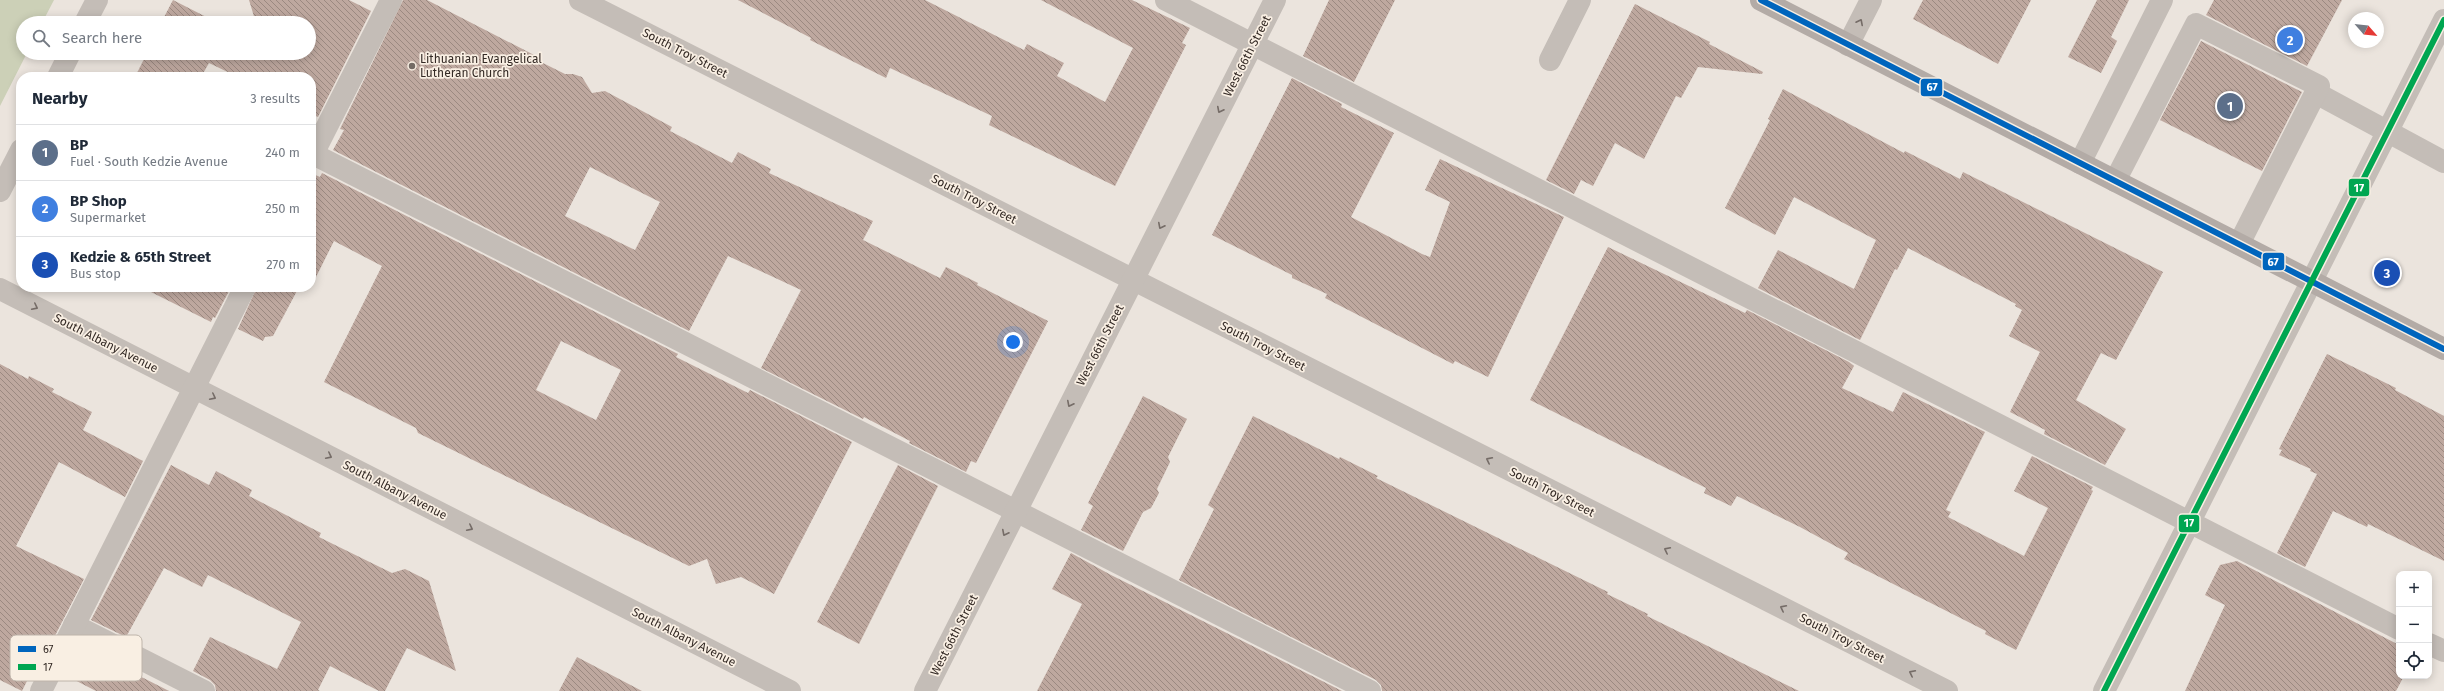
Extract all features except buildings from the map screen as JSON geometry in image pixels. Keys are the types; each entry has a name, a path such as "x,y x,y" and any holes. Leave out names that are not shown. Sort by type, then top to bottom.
{"main road":[{"path":"1761,0 2444,349"}],"street":[{"path":"89,16 97,0"},
{"path":"316,148 391,0"},
{"name":"South Troy Street","path":"580,0 1947,691"},
{"path":"1166,0 2396,626"},
{"name":"West 66th Street","path":"926,691 1275,0"},
{"path":"1550,60 1580,0"},
{"path":"1848,45 1871,0"},
{"path":"2080,163 2162,0"},
{"path":"2104,691 2444,20"},
{"path":"2115,181 2196,24 2319,86 2239,244"},
{"path":"60,72 66,60"},
{"path":"2316,93 2444,162"},
{"path":"316,158 1370,691"},
{"path":"0,191 16,160"},
{"name":"South Albany Avenue","path":"0,289 790,691"},
{"path":"69,635 242,292"},
{"path":"74,625 94,635"},
{"path":"2432,645 2444,651"},
{"path":"142,660 204,691"},
{"path":"41,691 46,681"}],"green space":[{"path":"0,0 54,0 46,16 16,16 16,60 23,60 0,106"}],"transit line":[{"name":"67","path":"1761,0 2444,349"},
{"name":"17","path":"2104,691 2444,20"}],"place":[{"name":"BP Shop","path":"2290,40"},
{"name":"Lithuanian Evangelical Lutheran Church","path":"412,66"},
{"name":"BP","path":"2230,106"},
{"name":"Kedzie & 65th Street","path":"2387,273"}]}
